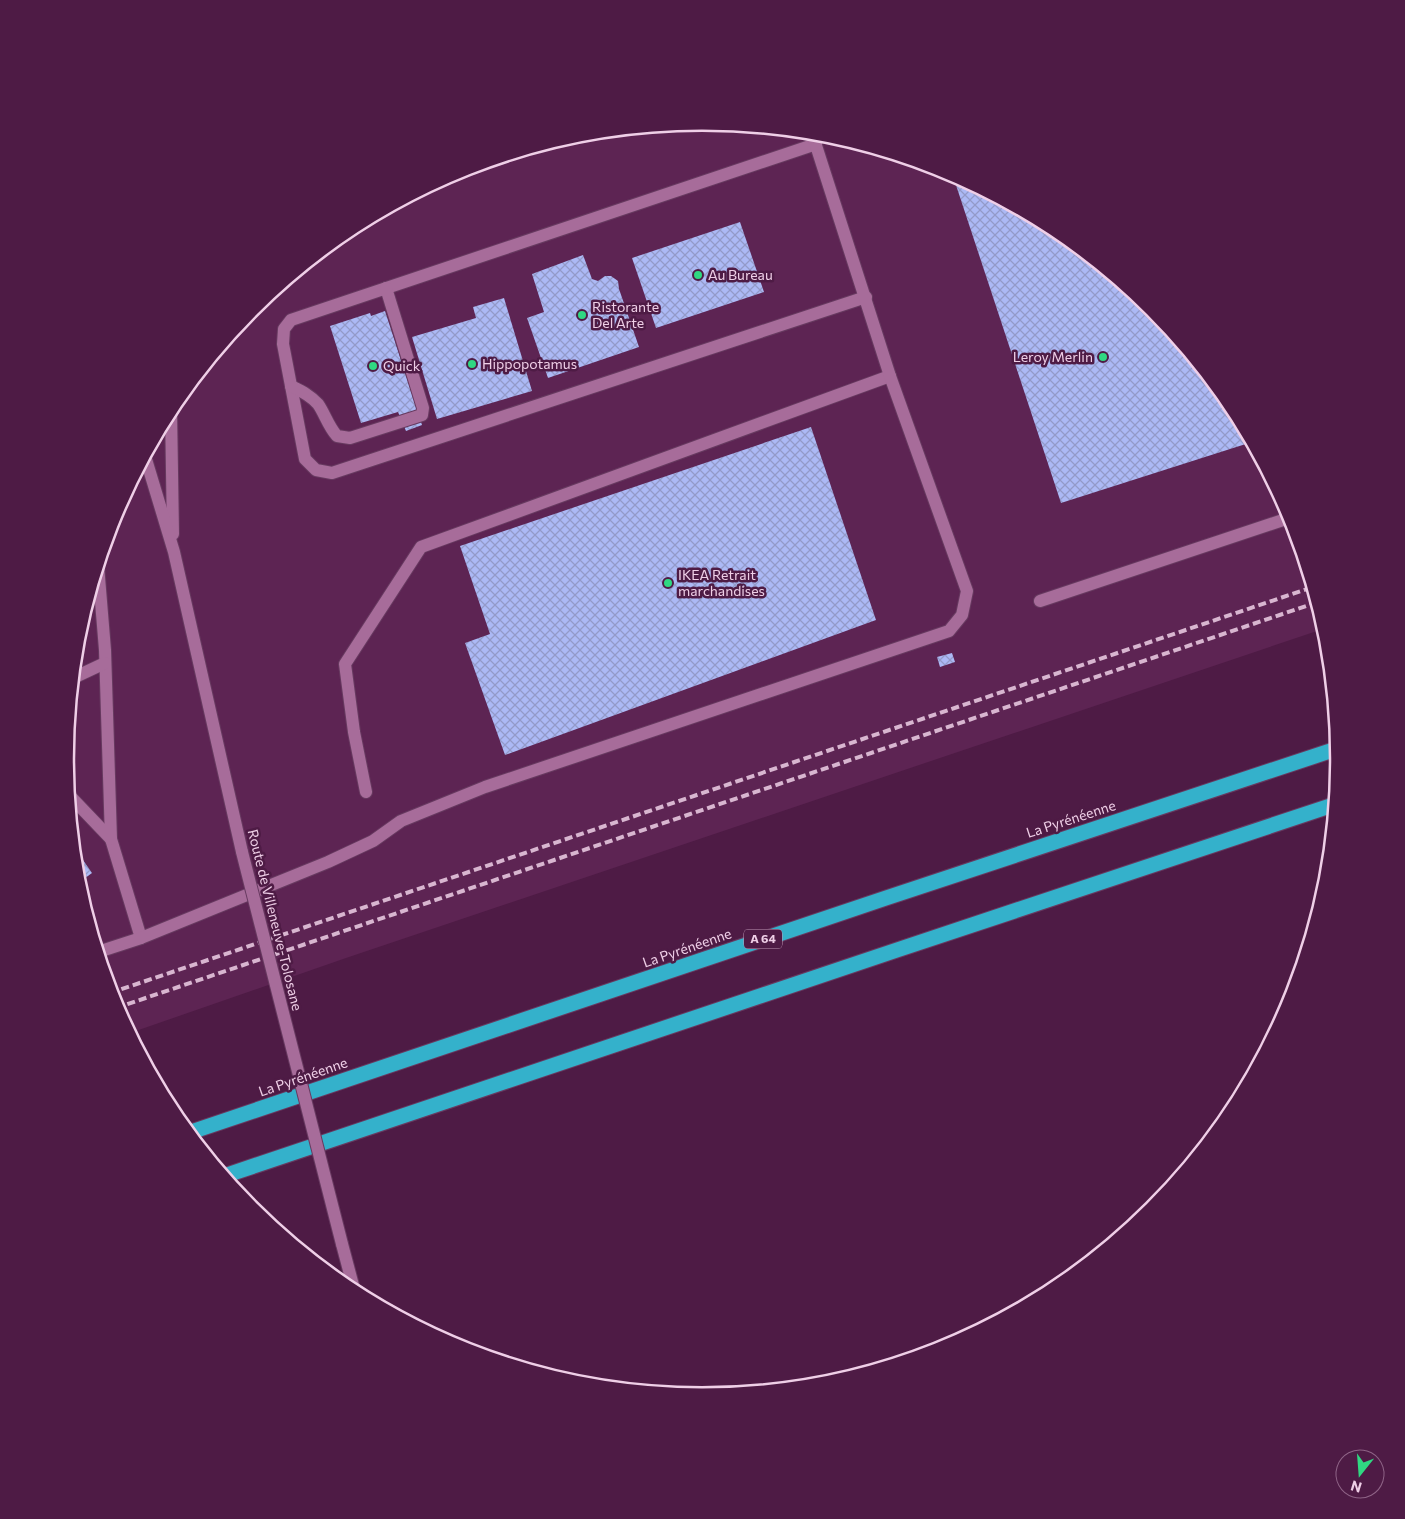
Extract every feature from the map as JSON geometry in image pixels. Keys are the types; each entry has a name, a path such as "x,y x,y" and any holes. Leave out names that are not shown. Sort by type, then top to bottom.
{"highway":[{"name":"La Pyrénéenne","path":"196,1130 1331,751"},
{"path":"230,1174 1329,806"}],"street":[{"path":"808,140 292,320 284,329 283,344 305,459 316,470 332,473 866,296"},
{"path":"103,950 141,938 328,862 373,841 401,821 485,786 949,631 962,615 967,592 890,376 815,141"},
{"path":"291,386 309,396 319,405 330,428 337,436 350,438 422,415 424,408 386,288"},
{"path":"366,792 354,732 345,664 421,547 890,376"},
{"name":"Route de Villeneuve-Tolosane","path":"170,425 174,552"},
{"name":"Route de Villeneuve-Tolosane","path":"148,465 174,552 242,852 352,1281"},
{"path":"1040,601 1283,520"},
{"path":"99,583 105,662 111,839 141,938"},
{"path":"79,675 105,662"},
{"path":"75,801 111,839"}],"shaded area":[{"path":"661,132 744,132 785,136 865,152 905,164 981,196 1017,215 1085,261 1147,315 1175,345 1225,410 1247,445 1266,481 1298,557 1318,631 346,958 136,1031 107,962 86,882 79,842 75,801 75,718 79,677 86,637 107,557 139,481 158,445 204,377 258,315 320,261 388,215 424,196 500,164 540,152 620,136"}],"building":[{"name":"Leroy Merlin","path":"956,185 1017,215 1052,237 1117,287 1175,345 1225,410 1246,444 1061,503"},
{"name":"Au Bureau","path":"740,222 764,292 656,328 632,258"},
{"name":"Ristorante Del Arte","path":"583,255 592,279 598,281 605,276 611,276 618,281 639,347 548,378 527,318 544,312 532,274"},
{"name":"Hippopotamus","path":"504,298 532,391 437,419 412,337 476,318 473,307"},
{"name":"Quick","path":"385,311 422,425 406,431 398,412 361,423 330,326 370,313 371,316"},
{"name":"IKEA Retrait marchandises","path":"811,427 876,620 505,755 465,643 490,634 460,546"},
{"path":"952,653 955,662 940,667 937,657"},
{"path":"82,858 92,873 85,878"}],"railway":[{"path":"118,990 1308,589"},
{"path":"124,1005 1312,604"}],"place":[{"name":"Au Bureau","path":"698,275"},
{"name":"Ristorante Del Arte","path":"582,315"},
{"name":"Leroy Merlin","path":"1103,357"},
{"name":"Hippopotamus","path":"472,364"},
{"name":"Quick","path":"373,366"},
{"name":"IKEA Retrait marchandises","path":"668,583"}]}
